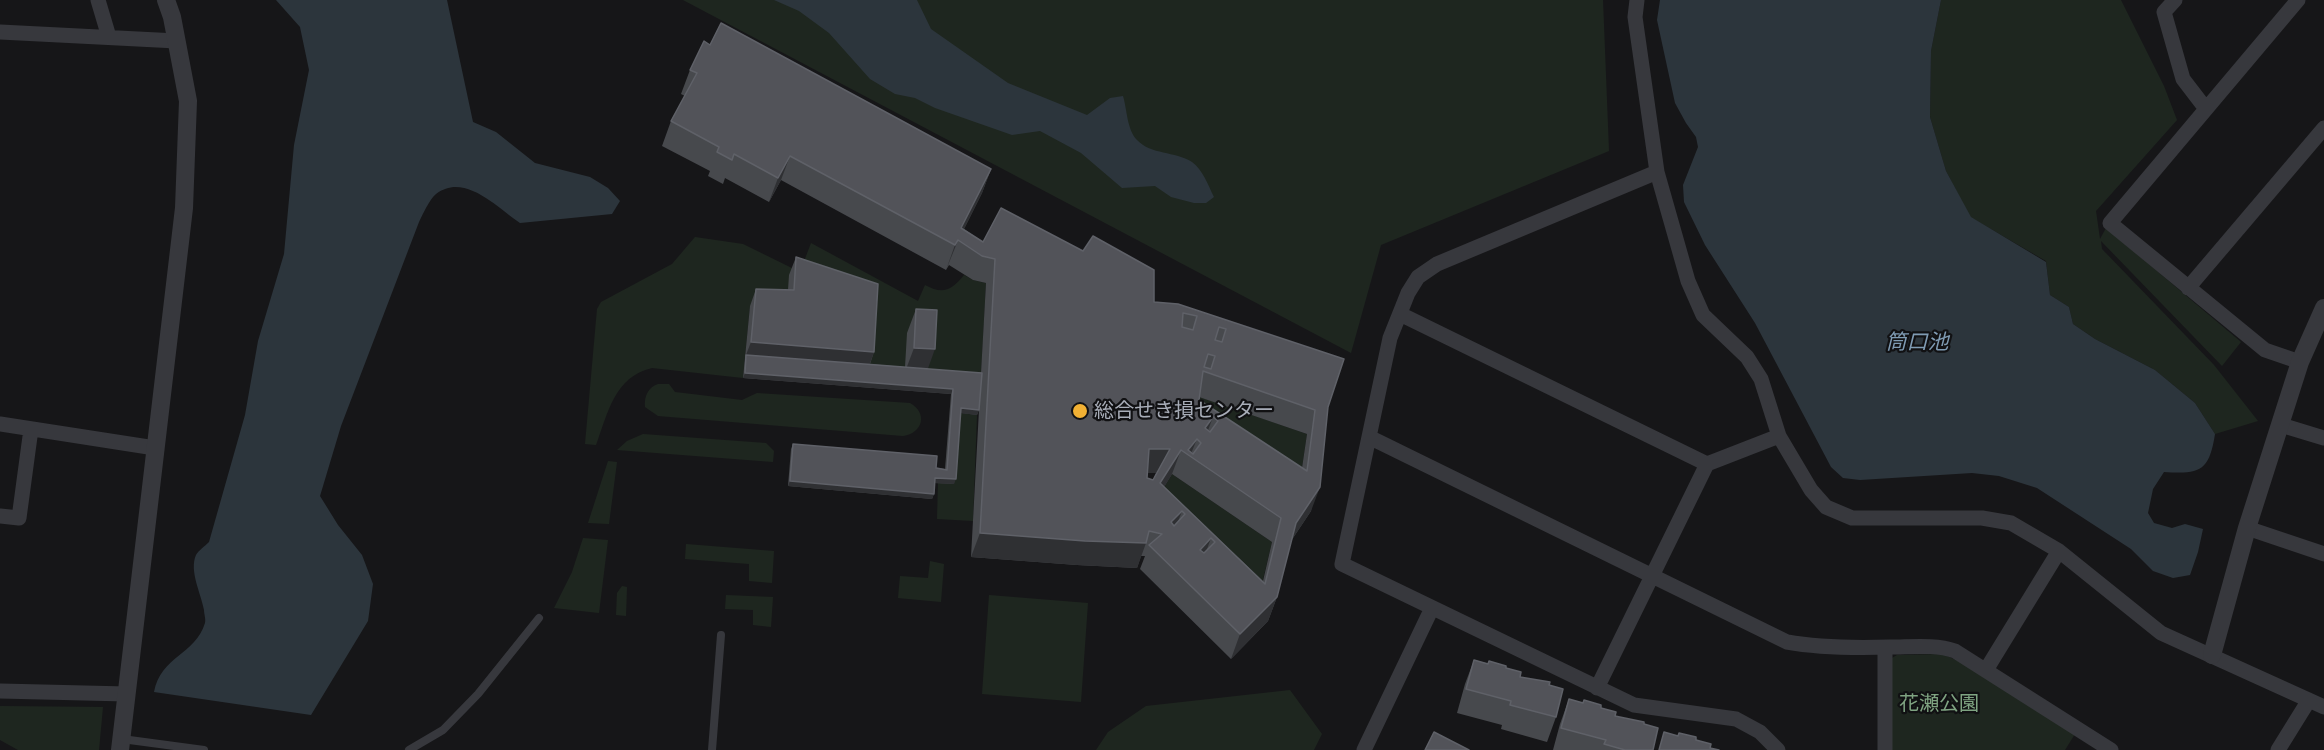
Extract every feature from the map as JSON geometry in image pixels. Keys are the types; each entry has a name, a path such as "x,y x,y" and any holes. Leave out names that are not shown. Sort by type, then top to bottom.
{"street":[{"path":"98,0 109,37"},
{"path":"121,744 184,208 188,101 172,17 166,0"},
{"path":"1637,0 1635,17 1657,172 1688,281 1703,315 1747,357 1761,379 1779,436 1811,490 1826,507 1852,518 1982,518 2011,523 2059,551 2161,633 2324,707"},
{"path":"2175,0 2164,12 2183,79 2206,109"},
{"path":"2298,0 2110,223 2265,350 2300,362"},
{"path":"0,32 177,41"},
{"path":"2188,288 2324,128"},
{"path":"1657,172 1437,264 1418,277 1408,293 1390,338 1342,564 1634,705 1736,719 1761,732 1778,750"},
{"path":"2212,655 2247,528 2300,362 2324,308"},
{"path":"1400,314 1707,464"},
{"path":"0,424 155,448"},
{"path":"2281,425 2324,438"},
{"path":"0,516 19,518 31,429"},
{"path":"1597,688 1707,464 1779,436"},
{"path":"1369,437 1787,642 1803,645 1885,648 1944,647 1986,670 2111,750"},
{"path":"2247,528 2324,554"},
{"path":"1986,670 2059,551"},
{"path":"1364,750 1432,608"},
{"path":"1885,648 1885,750"},
{"path":"0,691 127,694"},
{"path":"2278,750 2309,700"}],"lane":[{"path":"409,750 443,730 478,694 539,618"},
{"path":"712,750 721,635"},
{"path":"121,744 204,750"}],"green space":[{"path":"683,0 1603,0 1609,151 1381,245 1351,353"},
{"path":"1941,0 2121,0 2164,86 2177,120 2096,211 2100,239 2106,228 2241,342 2222,366 2101,241 2102,249 2214,365 2258,421 2215,434 2195,403 2155,370 2095,339 2073,324 2069,307 2050,295 2046,261 1970,217 1946,171 1930,117 1931,51"},
{"path":"695,237 743,244 800,272 811,243 918,301 925,285 937,290 947,289 964,275 986,283 981,377 868,370 790,275 787,307 750,307 743,378 652,368 639,373 629,379 614,398 596,445 585,444 597,309 601,302 672,264"},
{"path":"658,384 669,384 675,392 742,400 757,393 910,403 919,412 921,422 915,431 903,436 658,416 645,407 645,403 649,390"},
{"path":"1194,395 1307,434 1298,495"},
{"path":"960,413 977,415 973,521 937,519 938,483 953,484"},
{"path":"643,434 766,443 774,451 773,462 617,450 627,441"},
{"path":"608,461 617,462 609,524 588,523"},
{"path":"1172,474 1272,542 1256,608 1152,507"},
{"path":"583,538 608,540 599,613 554,608 572,572"},
{"path":"686,544 774,551 772,583 749,581 749,564 685,559"},
{"path":"930,561 944,564 941,602 898,598 900,576 928,578"},
{"path":"622,586 627,587 626,616 616,615 617,593"},
{"path":"726,595 773,597 771,627 753,625 753,610 725,609"},
{"path":"989,595 1088,603 1081,702 982,694"},
{"name":"花瀬公園","path":"1943,654 1960,662 2075,734 2065,750 1892,750 1892,658 1897,655"},
{"path":"1290,690 1322,734 1314,750 1096,750 1108,732 1146,706"},
{"path":"0,706 103,707 99,750 18,750 0,740"}],"water":[{"path":"276,0 447,0 473,122 496,132 535,163 590,177 608,188 620,201 612,214 520,223 491,201 469,189 447,188 436,194 429,203 419,222 341,426 320,496 338,525 362,555 373,584 368,621 311,715 154,692 164,671 194,642 205,623 194,561 197,553 209,542 245,415 258,341 284,254 294,145 309,70 300,27"},
{"path":"774,0 917,0 931,29 1008,83 1087,115 1110,98 1123,96 1129,125 1137,140 1156,151 1192,162 1202,173 1214,197 1206,203 1194,203 1171,197 1155,186 1122,188 1081,153 1040,131 1012,135 935,108 915,98 895,94 870,79 829,33 799,11"},
{"name":"筒口池","path":"1660,0 1941,0 1931,51 1930,117 1946,171 1971,217 2046,262 2050,295 2069,307 2073,324 2095,339 2155,370 2195,403 2215,434 2210,456 2201,468 2186,472 2164,472 2153,489 2148,513 2154,523 2172,528 2185,524 2203,529 2190,575 2173,578 2153,571 2131,549 2037,488 1999,476 1972,473 1860,480 1843,478 1831,467 1755,323 1705,245 1684,202 1683,185 1698,147 1696,137 1675,103 1657,20"}],"building":[{"path":"721,23 991,169 961,228 983,242 1001,208 1083,251 1093,236 1154,270 1154,302 1178,304 1344,359 1328,407 1320,487 1296,523 1277,597 1240,634 1149,545 1162,534 1149,531 1146,543 980,533 995,259 982,256 958,240 955,245 790,156 778,178 734,154 732,160 717,152 719,147 671,121 697,73 690,70 704,41 710,45","holes":["1183,313 1197,316 1193,330 1182,327","1219,327 1226,329 1222,342 1215,340","1208,354 1215,356 1211,369 1204,367","1203,371 1315,410 1307,471 1199,400","1213,417 1218,421 1210,432 1205,428","1197,439 1201,443 1193,454 1188,450","1149,449 1170,449 1153,480 1147,478","1181,450 1281,518 1265,584 1160,483","1182,511 1185,514 1174,526 1171,522","1211,538 1215,542 1204,553 1200,550"]},
{"path":"796,257 878,284 874,352 751,342 756,289 794,290"},
{"path":"916,309 937,310 935,349 914,348"},
{"path":"746,355 982,373 979,410 961,408 956,479 935,478 934,494 790,481 793,444 937,456 936,468 947,470 953,389 745,373"},
{"path":"1474,660 1506,666 1506,668 1521,672 1520,677 1550,682 1549,685 1563,689 1556,717 1510,705 1511,701 1466,689"},
{"path":"1569,699 1601,705 1601,708 1616,712 1615,716 1644,722 1644,724 1658,728 1653,750 1625,750 1604,744 1606,740 1561,728"},
{"path":"1434,732 1469,750 1425,750"},
{"path":"1664,732 1696,737 1696,740 1711,744 1710,748 1719,750 1659,750"}],"place":[{"name":"総合せき損センター","path":"1080,411"}]}
